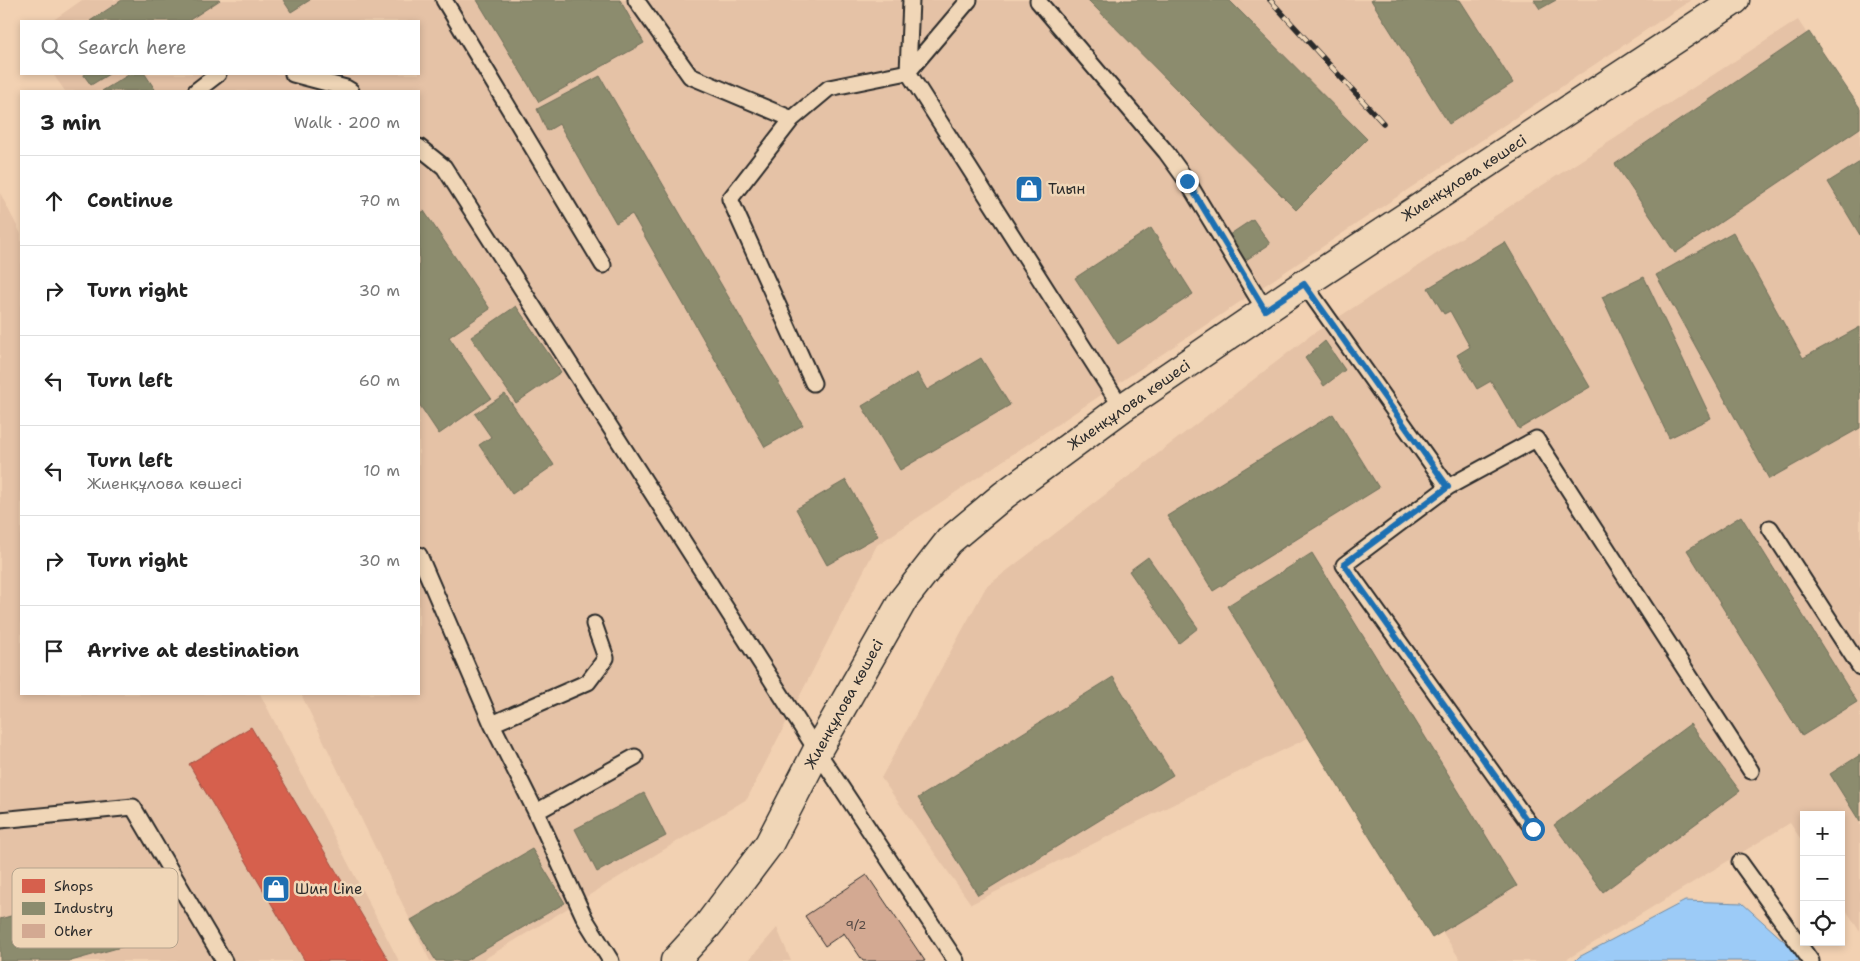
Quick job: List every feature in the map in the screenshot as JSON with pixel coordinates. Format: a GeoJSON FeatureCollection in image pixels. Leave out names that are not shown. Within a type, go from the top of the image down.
{"type":"FeatureCollection","features":[{"type":"Feature","properties":{"kind":"street","name":"Жиенқұлова көшесі"},"geometry":{"type":"LineString","coordinates":[[675,961],[708,925],[769,844],[817,751],[903,600],[949,541],[1004,495],[1122,408],[1265,310],[1730,2]]}},
{"type":"Feature","properties":{"kind":"lane"},"geometry":{"type":"LineString","coordinates":[[444,0],[603,265]]}},
{"type":"Feature","properties":{"kind":"lane"},"geometry":{"type":"LineString","coordinates":[[636,0],[690,76],[792,119]]}},
{"type":"Feature","properties":{"kind":"lane"},"geometry":{"type":"LineString","coordinates":[[911,0],[908,72],[1122,408]]}},
{"type":"Feature","properties":{"kind":"lane"},"geometry":{"type":"LineString","coordinates":[[813,383],[730,199],[792,119],[829,88],[908,72],[969,0]]}},
{"type":"Feature","properties":{"kind":"lane"},"geometry":{"type":"LineString","coordinates":[[1038,1],[1166,152],[1182,174],[1265,310]]}},
{"type":"Feature","properties":{"kind":"lane"},"geometry":{"type":"LineString","coordinates":[[197,90],[217,75]]}},
{"type":"Feature","properties":{"kind":"lane"},"geometry":{"type":"LineString","coordinates":[[296,75],[349,90]]}},
{"type":"Feature","properties":{"kind":"lane"},"geometry":{"type":"LineString","coordinates":[[420,148],[444,167],[817,751],[956,961]]}},
{"type":"Feature","properties":{"kind":"lane"},"geometry":{"type":"LineString","coordinates":[[1304,284],[1448,487]]}},
{"type":"Feature","properties":{"kind":"lane"},"geometry":{"type":"LineString","coordinates":[[1533,829],[1344,564],[1448,487],[1536,438],[1751,771]]}},
{"type":"Feature","properties":{"kind":"lane"},"geometry":{"type":"LineString","coordinates":[[1770,528],[1860,667]]}},
{"type":"Feature","properties":{"kind":"lane"},"geometry":{"type":"LineString","coordinates":[[420,557],[492,724],[586,919],[611,961]]}},
{"type":"Feature","properties":{"kind":"lane"},"geometry":{"type":"LineString","coordinates":[[492,724],[588,682],[606,658],[594,624]]}},
{"type":"Feature","properties":{"kind":"lane"},"geometry":{"type":"LineString","coordinates":[[536,812],[634,757]]}},
{"type":"Feature","properties":{"kind":"lane"},"geometry":{"type":"LineString","coordinates":[[0,820],[133,807],[169,868]]}},
{"type":"Feature","properties":{"kind":"lane"},"geometry":{"type":"LineString","coordinates":[[1740,862],[1811,961]]}},
{"type":"Feature","properties":{"kind":"lane"},"geometry":{"type":"LineString","coordinates":[[178,883],[224,961]]}},
{"type":"Feature","properties":{"kind":"shaded area"},"geometry":{"type":"Polygon","coordinates":[[[82,0],[1691,0],[877,545],[747,799],[481,961],[430,961],[301,695],[420,695],[420,90],[64,90],[54,75],[420,75],[420,20],[53,20],[82,0]]]}},
{"type":"Feature","properties":{"kind":"shaded area"},"geometry":{"type":"Polygon","coordinates":[[[1798,20],[1860,117],[1860,932],[1845,908],[1845,811],[1800,811],[1800,838],[1790,823],[1564,961],[1461,961],[1316,734],[971,904],[881,778],[986,587],[1311,335],[1798,20]]]}},
{"type":"Feature","properties":{"kind":"shaded area"},"geometry":{"type":"Polygon","coordinates":[[[0,193],[20,232],[20,695],[261,695],[399,961],[0,961],[0,193]]]}},
{"type":"Feature","properties":{"kind":"shaded area"},"geometry":{"type":"Polygon","coordinates":[[[777,928],[791,961],[748,961],[777,928]]]}},
{"type":"Feature","properties":{"kind":"water"},"geometry":{"type":"Polygon","coordinates":[[[1685,901],[1742,903],[1806,961],[1575,961],[1579,957],[1685,901]]]}},
{"type":"Feature","properties":{"kind":"building: Shops"},"geometry":{"type":"Polygon","coordinates":[[[251,727],[389,961],[305,961],[189,764],[251,727]]]}},
{"type":"Feature","properties":{"kind":"building: Industry"},"geometry":{"type":"Polygon","coordinates":[[[122,0],[220,0],[190,20],[92,20],[122,0]]]}},
{"type":"Feature","properties":{"kind":"building: Industry"},"geometry":{"type":"Polygon","coordinates":[[[283,0],[310,0],[291,12],[283,0]]]}},
{"type":"Feature","properties":{"kind":"building: Industry"},"geometry":{"type":"Polygon","coordinates":[[[477,0],[620,0],[644,43],[539,102],[477,0]]]}},
{"type":"Feature","properties":{"kind":"building: Industry"},"geometry":{"type":"Polygon","coordinates":[[[1088,0],[1229,0],[1367,139],[1296,210],[1088,0]]]}},
{"type":"Feature","properties":{"kind":"building: Industry"},"geometry":{"type":"Polygon","coordinates":[[[1371,0],[1460,0],[1513,83],[1449,124],[1371,0]]]}},
{"type":"Feature","properties":{"kind":"building: Industry"},"geometry":{"type":"Polygon","coordinates":[[[1534,0],[1556,0],[1540,9],[1534,0]]]}},
{"type":"Feature","properties":{"kind":"building: Industry"},"geometry":{"type":"Polygon","coordinates":[[[1809,32],[1860,108],[1860,128],[1675,253],[1615,164],[1809,32]]]}},
{"type":"Feature","properties":{"kind":"building: Industry"},"geometry":{"type":"Polygon","coordinates":[[[84,75],[107,75],[91,85],[84,75]]]}},
{"type":"Feature","properties":{"kind":"building: Industry"},"geometry":{"type":"Polygon","coordinates":[[[128,75],[146,75],[155,90],[104,90],[128,75]]]}},
{"type":"Feature","properties":{"kind":"building: Industry"},"geometry":{"type":"Polygon","coordinates":[[[600,76],[803,425],[765,447],[632,214],[616,223],[559,124],[547,131],[537,109],[600,76]]]}},
{"type":"Feature","properties":{"kind":"building: Industry"},"geometry":{"type":"Polygon","coordinates":[[[1860,162],[1860,235],[1828,182],[1860,162]]]}},
{"type":"Feature","properties":{"kind":"building: Industry"},"geometry":{"type":"Polygon","coordinates":[[[424,211],[490,309],[449,337],[491,398],[439,434],[420,406],[420,213],[424,211]]]}},
{"type":"Feature","properties":{"kind":"building: Industry"},"geometry":{"type":"Polygon","coordinates":[[[1253,219],[1270,244],[1243,262],[1226,237],[1253,219]]]}},
{"type":"Feature","properties":{"kind":"building: Industry"},"geometry":{"type":"Polygon","coordinates":[[[1151,228],[1193,294],[1118,344],[1075,278],[1151,228]]]}},
{"type":"Feature","properties":{"kind":"building: Industry"},"geometry":{"type":"Polygon","coordinates":[[[1733,232],[1803,358],[1860,327],[1860,428],[1769,479],[1656,275],[1733,232]]]}},
{"type":"Feature","properties":{"kind":"building: Industry"},"geometry":{"type":"Polygon","coordinates":[[[1505,242],[1590,387],[1519,429],[1491,381],[1477,389],[1457,355],[1470,347],[1450,311],[1444,314],[1428,288],[1505,242]]]}},
{"type":"Feature","properties":{"kind":"building: Industry"},"geometry":{"type":"Polygon","coordinates":[[[1644,277],[1711,418],[1669,438],[1602,297],[1644,277]]]}},
{"type":"Feature","properties":{"kind":"building: Industry"},"geometry":{"type":"Polygon","coordinates":[[[516,306],[561,372],[516,403],[471,337],[516,306]]]}},
{"type":"Feature","properties":{"kind":"building: Industry"},"geometry":{"type":"Polygon","coordinates":[[[1325,341],[1345,370],[1324,386],[1305,358],[1325,341]]]}},
{"type":"Feature","properties":{"kind":"building: Industry"},"geometry":{"type":"Polygon","coordinates":[[[981,358],[1010,405],[900,470],[862,406],[917,373],[927,390],[981,358]]]}},
{"type":"Feature","properties":{"kind":"building: Industry"},"geometry":{"type":"Polygon","coordinates":[[[505,394],[554,465],[512,494],[479,445],[491,437],[475,414],[505,394]]]}},
{"type":"Feature","properties":{"kind":"building: Industry"},"geometry":{"type":"Polygon","coordinates":[[[1333,414],[1379,488],[1213,591],[1167,516],[1333,414]]]}},
{"type":"Feature","properties":{"kind":"building: Industry"},"geometry":{"type":"Polygon","coordinates":[[[846,480],[878,536],[827,565],[796,509],[846,480]]]}},
{"type":"Feature","properties":{"kind":"building: Industry"},"geometry":{"type":"Polygon","coordinates":[[[1741,516],[1857,702],[1802,736],[1687,550],[1741,516]]]}},
{"type":"Feature","properties":{"kind":"building: Industry"},"geometry":{"type":"Polygon","coordinates":[[[1312,553],[1517,886],[1432,938],[1227,606],[1312,553]]]}},
{"type":"Feature","properties":{"kind":"building: Industry"},"geometry":{"type":"Polygon","coordinates":[[[1148,557],[1198,628],[1179,643],[1129,571],[1148,557]]]}},
{"type":"Feature","properties":{"kind":"building: Industry"},"geometry":{"type":"Polygon","coordinates":[[[1113,677],[1173,775],[978,895],[918,798],[1113,677]]]}},
{"type":"Feature","properties":{"kind":"building: Industry"},"geometry":{"type":"Polygon","coordinates":[[[1690,724],[1740,791],[1603,892],[1554,825],[1690,724]]]}},
{"type":"Feature","properties":{"kind":"building: Industry"},"geometry":{"type":"Polygon","coordinates":[[[1860,755],[1860,822],[1830,774],[1860,755]]]}},
{"type":"Feature","properties":{"kind":"building: Industry"},"geometry":{"type":"Polygon","coordinates":[[[644,793],[666,836],[597,872],[575,829],[644,793]]]}},
{"type":"Feature","properties":{"kind":"building: Industry"},"geometry":{"type":"Polygon","coordinates":[[[532,849],[565,903],[465,961],[436,961],[411,920],[532,849]]]}},
{"type":"Feature","properties":{"kind":"building: Industry"},"geometry":{"type":"Polygon","coordinates":[[[12,916],[12,948],[118,948],[71,961],[0,961],[0,919],[12,916]]]}},
{"type":"Feature","properties":{"kind":"building: Other"},"geometry":{"type":"Polygon","coordinates":[[[867,875],[925,961],[863,961],[844,933],[825,946],[805,916],[867,875]]]}},
{"type":"Feature","properties":{"kind":"railway"},"geometry":{"type":"LineString","coordinates":[[1270,0],[1383,123]]}},
{"type":"Feature","properties":{"kind":"place","name":"Тиын"},"geometry":{"type":"Point","coordinates":[1029,189]}},
{"type":"Feature","properties":{"kind":"place","name":"Шин Line"},"geometry":{"type":"Point","coordinates":[276,889]}},
{"type":"Feature","properties":{"kind":"route"},"geometry":{"type":"LineString","coordinates":[[1187,181],[1265,310],[1304,284],[1448,487],[1344,564],[1533,829]]}}]}
